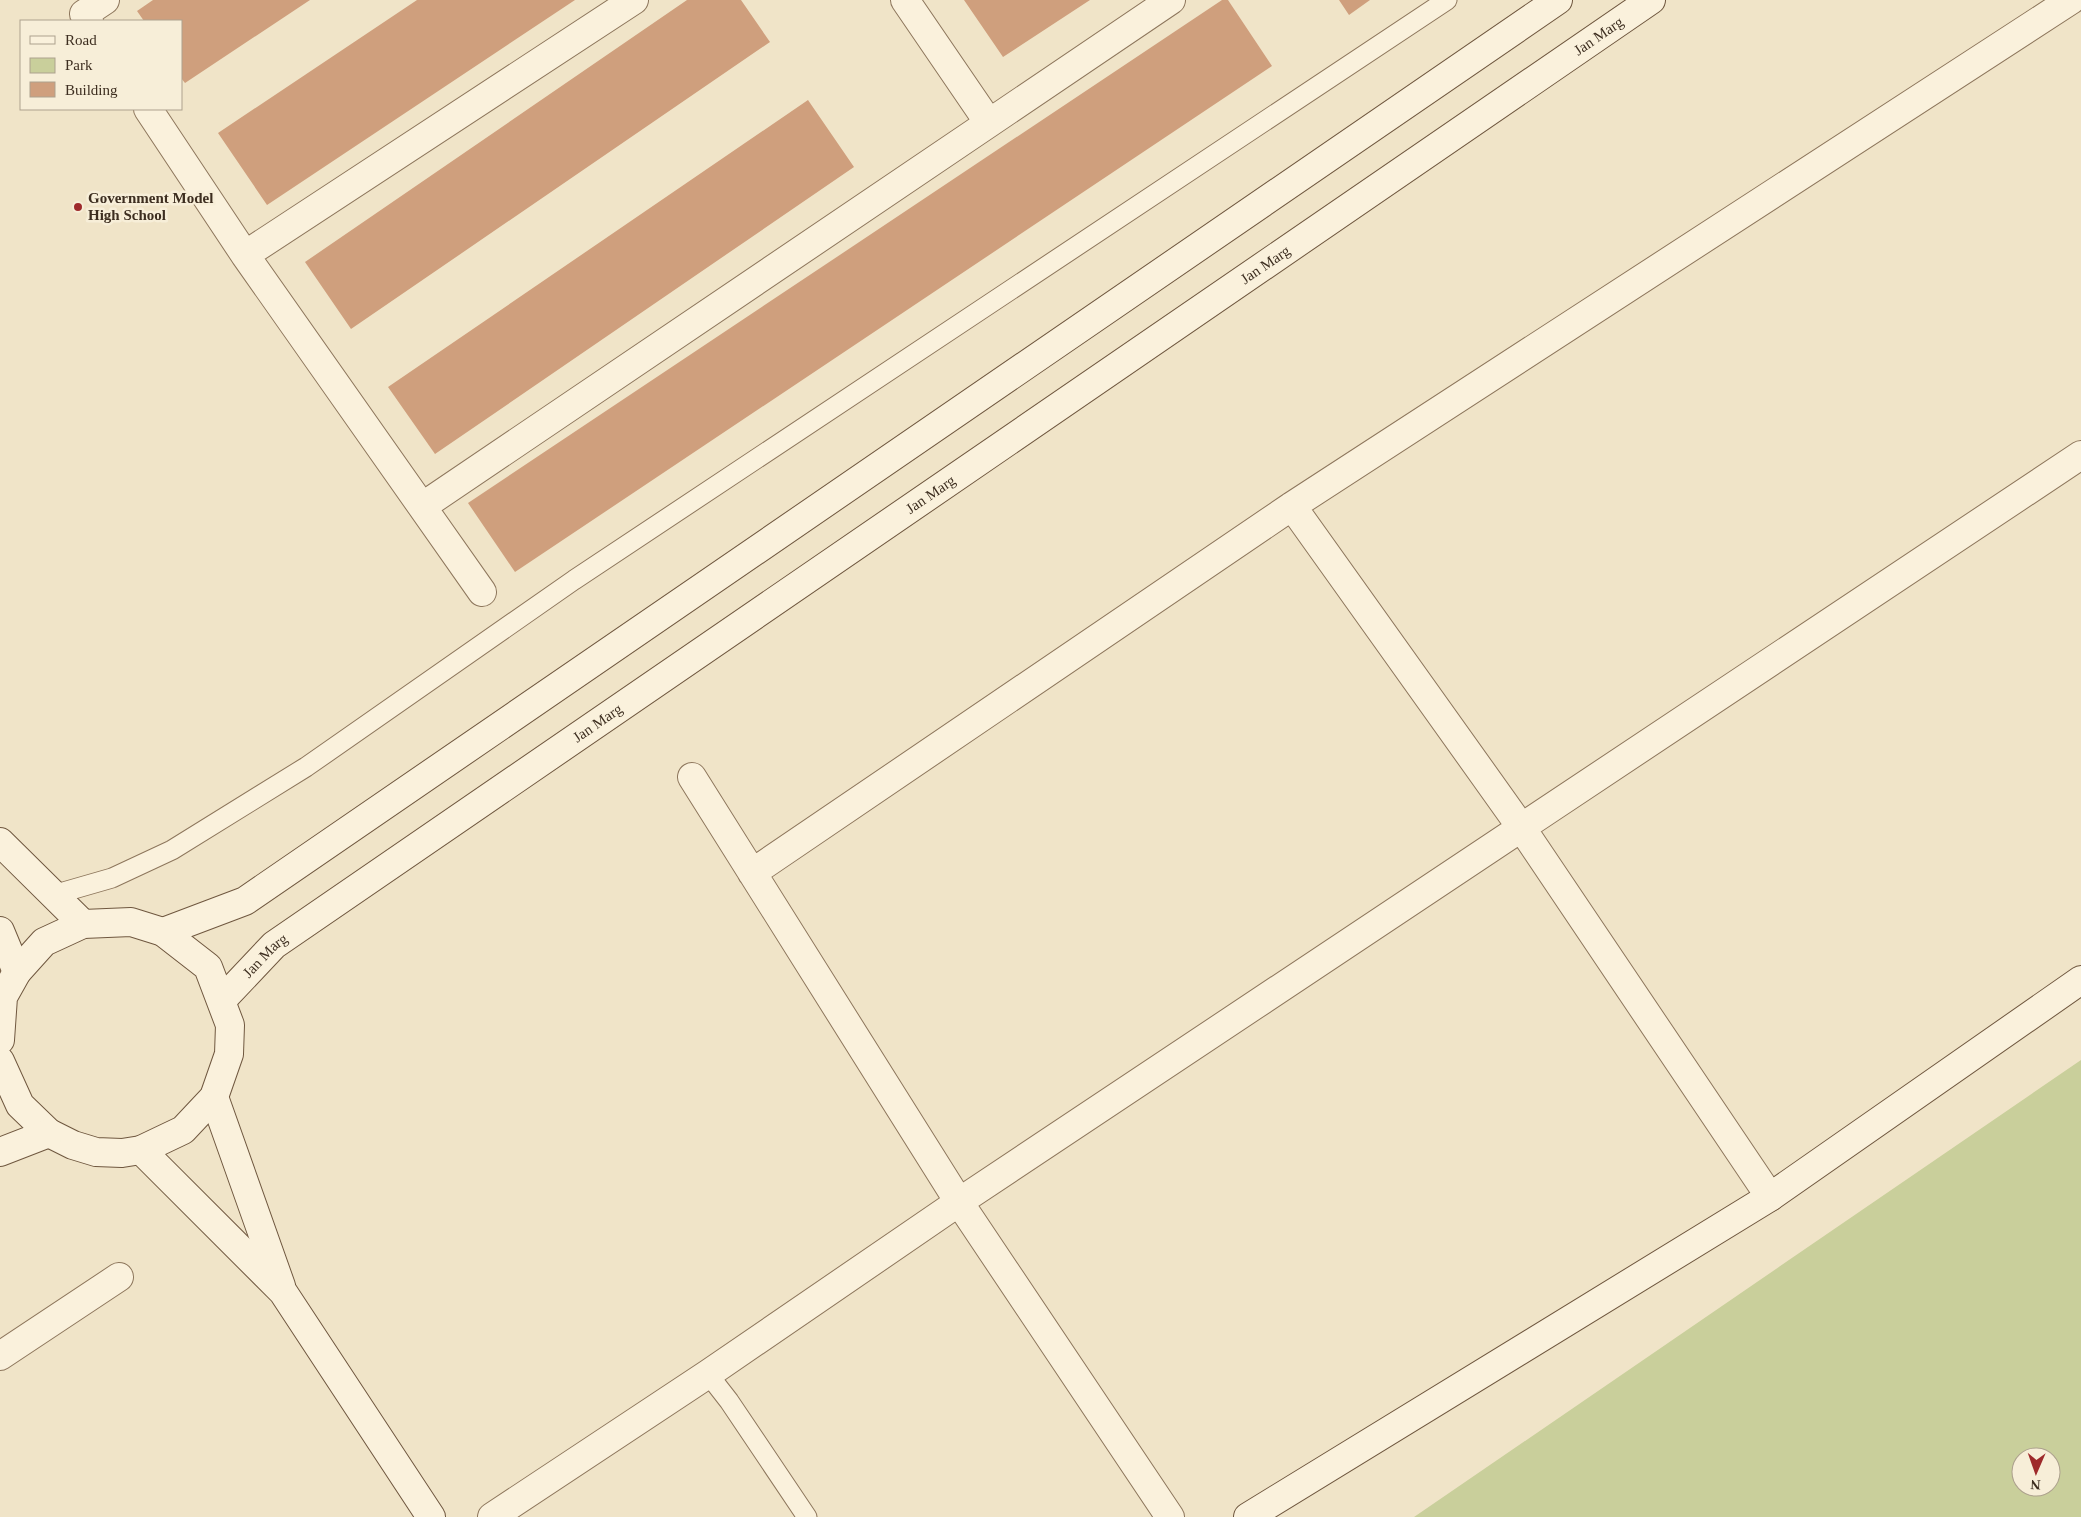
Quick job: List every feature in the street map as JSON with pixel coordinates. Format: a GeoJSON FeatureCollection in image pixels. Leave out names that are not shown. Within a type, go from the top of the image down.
{"type":"FeatureCollection","features":[{"type":"Feature","properties":{"kind":"street"},"geometry":{"type":"LineString","coordinates":[[88,20],[84,14],[105,0]]}},
{"type":"Feature","properties":{"kind":"street"},"geometry":{"type":"LineString","coordinates":[[245,255],[634,0]]}},
{"type":"Feature","properties":{"kind":"street"},"geometry":{"type":"LineString","coordinates":[[905,0],[989,123]]}},
{"type":"Feature","properties":{"kind":"street"},"geometry":{"type":"LineString","coordinates":[[423,506],[1171,0]]}},
{"type":"Feature","properties":{"kind":"street"},"geometry":{"type":"LineString","coordinates":[[164,932],[245,901],[1558,0]]}},
{"type":"Feature","properties":{"kind":"street","name":"Jan Marg"},"geometry":{"type":"LineString","coordinates":[[222,1000],[274,945],[1651,0]]}},
{"type":"Feature","properties":{"kind":"street"},"geometry":{"type":"LineString","coordinates":[[752,873],[1292,506],[2071,0]]}},
{"type":"Feature","properties":{"kind":"street"},"geometry":{"type":"LineString","coordinates":[[149,110],[245,255],[482,592]]}},
{"type":"Feature","properties":{"kind":"street"},"geometry":{"type":"LineString","coordinates":[[492,1517],[708,1374],[959,1202],[2081,455]]}},
{"type":"Feature","properties":{"kind":"street"},"geometry":{"type":"LineString","coordinates":[[1292,506],[1521,827],[1770,1197]]}},
{"type":"Feature","properties":{"kind":"street"},"geometry":{"type":"LineString","coordinates":[[692,777],[959,1202],[1170,1517]]}},
{"type":"Feature","properties":{"kind":"street"},"geometry":{"type":"LineString","coordinates":[[0,842],[83,924]]}},
{"type":"Feature","properties":{"kind":"street"},"geometry":{"type":"LineString","coordinates":[[0,1040],[3,996],[17,972],[44,942],[83,924],[132,922],[164,932],[208,968],[222,1000],[230,1025],[229,1054],[214,1097],[183,1130],[141,1150],[122,1153],[96,1152],[73,1145],[49,1133],[20,1105],[0,1061]]}},
{"type":"Feature","properties":{"kind":"street"},"geometry":{"type":"LineString","coordinates":[[0,931],[17,972]]}},
{"type":"Feature","properties":{"kind":"street"},"geometry":{"type":"LineString","coordinates":[[1248,1517],[1770,1197],[2081,980]]}},
{"type":"Feature","properties":{"kind":"street"},"geometry":{"type":"LineString","coordinates":[[214,1097],[283,1292]]}},
{"type":"Feature","properties":{"kind":"street"},"geometry":{"type":"LineString","coordinates":[[0,1152],[49,1133]]}},
{"type":"Feature","properties":{"kind":"street"},"geometry":{"type":"LineString","coordinates":[[141,1150],[283,1292],[431,1517]]}},
{"type":"Feature","properties":{"kind":"street"},"geometry":{"type":"LineString","coordinates":[[0,1356],[119,1277]]}},
{"type":"Feature","properties":{"kind":"lane"},"geometry":{"type":"LineString","coordinates":[[53,895],[112,878],[172,850],[306,767],[574,580],[1447,0]]}},
{"type":"Feature","properties":{"kind":"lane"},"geometry":{"type":"LineString","coordinates":[[708,1374],[735,1408],[807,1517]]}},
{"type":"Feature","properties":{"kind":"green space"},"geometry":{"type":"Polygon","coordinates":[[[2081,1060],[2081,1517],[1414,1517],[2081,1060]]]}},
{"type":"Feature","properties":{"kind":"building"},"geometry":{"type":"Polygon","coordinates":[[[153,0],[310,0],[185,83],[182,79],[182,20],[143,20],[137,11],[153,0]]]}},
{"type":"Feature","properties":{"kind":"building"},"geometry":{"type":"Polygon","coordinates":[[[417,0],[575,0],[267,205],[218,133],[417,0]]]}},
{"type":"Feature","properties":{"kind":"building"},"geometry":{"type":"Polygon","coordinates":[[[687,0],[741,0],[770,42],[351,329],[305,262],[687,0]]]}},
{"type":"Feature","properties":{"kind":"building"},"geometry":{"type":"Polygon","coordinates":[[[964,0],[1090,0],[1003,57],[964,0]]]}},
{"type":"Feature","properties":{"kind":"building"},"geometry":{"type":"Polygon","coordinates":[[[1222,0],[1228,0],[1272,66],[515,572],[468,503],[1222,0]]]}},
{"type":"Feature","properties":{"kind":"building"},"geometry":{"type":"Polygon","coordinates":[[[1339,0],[1370,0],[1349,15],[1339,0]]]}},
{"type":"Feature","properties":{"kind":"building"},"geometry":{"type":"Polygon","coordinates":[[[808,100],[854,167],[435,454],[388,387],[808,100]]]}},
{"type":"Feature","properties":{"kind":"place","name":"Government Model High School"},"geometry":{"type":"Point","coordinates":[78,207]}}]}
